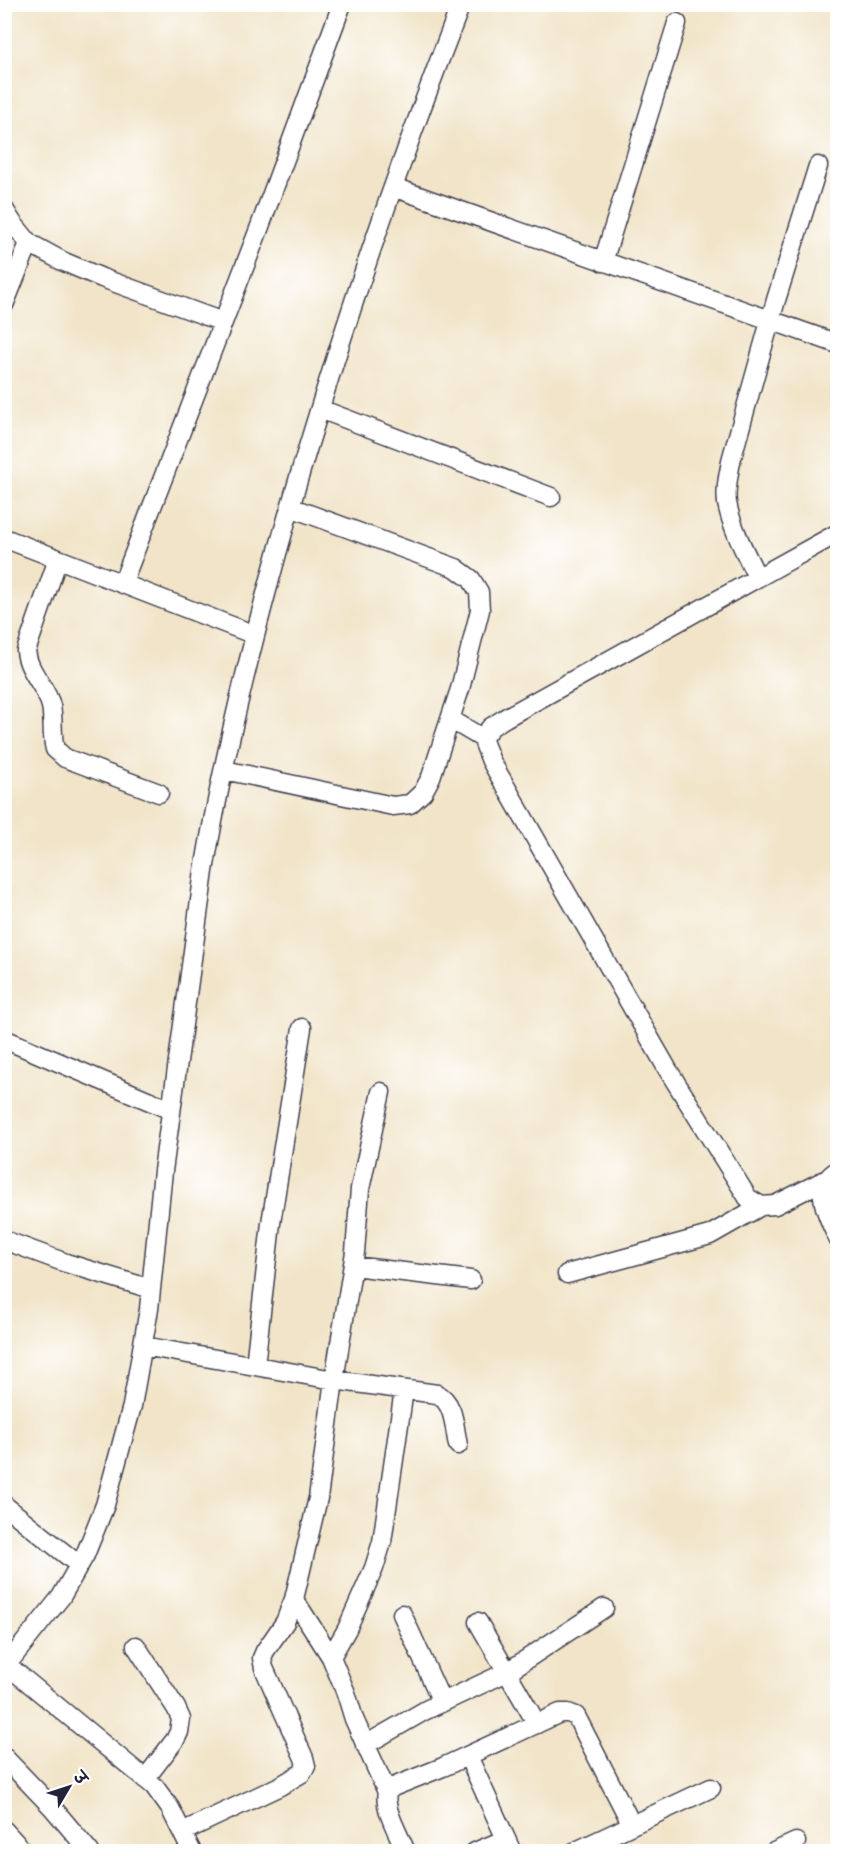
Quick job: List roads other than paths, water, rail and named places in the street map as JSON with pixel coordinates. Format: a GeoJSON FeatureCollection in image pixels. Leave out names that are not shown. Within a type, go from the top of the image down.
{"type":"FeatureCollection","features":[{"type":"Feature","properties":{"kind":"street"},"geometry":{"type":"LineString","coordinates":[[123,582],[342,4]]}},
{"type":"Feature","properties":{"kind":"street"},"geometry":{"type":"LineString","coordinates":[[192,1851],[161,1794],[9,1658],[61,1597],[85,1555],[105,1505],[132,1406],[151,1289],[162,1171],[204,871],[212,825],[255,635],[290,507],[337,351],[414,126],[461,4]]}},
{"type":"Feature","properties":{"kind":"street"},"geometry":{"type":"LineString","coordinates":[[603,262],[677,23]]}},
{"type":"Feature","properties":{"kind":"street"},"geometry":{"type":"LineString","coordinates":[[757,577],[730,515],[727,502],[728,480],[732,457],[769,321],[818,166]]}},
{"type":"Feature","properties":{"kind":"street"},"geometry":{"type":"LineString","coordinates":[[393,187],[837,344]]}},
{"type":"Feature","properties":{"kind":"street"},"geometry":{"type":"LineString","coordinates":[[4,209],[29,243],[62,261],[223,322]]}},
{"type":"Feature","properties":{"kind":"street"},"geometry":{"type":"LineString","coordinates":[[4,305],[29,243]]}},
{"type":"Feature","properties":{"kind":"street"},"geometry":{"type":"LineString","coordinates":[[320,409],[551,497]]}},
{"type":"Feature","properties":{"kind":"street"},"geometry":{"type":"LineString","coordinates":[[224,770],[393,806],[410,804],[423,792],[431,777],[460,689],[480,610],[479,592],[471,579],[456,568],[290,507]]}},
{"type":"Feature","properties":{"kind":"street"},"geometry":{"type":"LineString","coordinates":[[482,738],[491,727],[505,718],[837,533]]}},
{"type":"Feature","properties":{"kind":"street"},"geometry":{"type":"LineString","coordinates":[[4,538],[123,582],[182,608],[255,635]]}},
{"type":"Feature","properties":{"kind":"street"},"geometry":{"type":"LineString","coordinates":[[58,559],[26,651],[29,666],[42,686],[51,708],[55,748],[58,754],[65,758],[159,793]]}},
{"type":"Feature","properties":{"kind":"street"},"geometry":{"type":"LineString","coordinates":[[450,719],[482,738],[491,761],[668,1070],[748,1198],[761,1206]]}},
{"type":"Feature","properties":{"kind":"street"},"geometry":{"type":"LineString","coordinates":[[255,1366],[271,1223],[302,1028]]}},
{"type":"Feature","properties":{"kind":"street"},"geometry":{"type":"LineString","coordinates":[[4,1038],[171,1110]]}},
{"type":"Feature","properties":{"kind":"street"},"geometry":{"type":"LineString","coordinates":[[182,1832],[280,1786],[302,1773],[306,1766],[264,1668],[262,1658],[285,1622],[294,1599],[318,1498],[352,1266],[360,1189],[381,1092]]}},
{"type":"Feature","properties":{"kind":"street"},"geometry":{"type":"LineString","coordinates":[[567,1274],[710,1235],[761,1206],[775,1205],[831,1175]]}},
{"type":"Feature","properties":{"kind":"street"},"geometry":{"type":"LineString","coordinates":[[831,1175],[822,1194],[837,1239]]}},
{"type":"Feature","properties":{"kind":"street"},"geometry":{"type":"LineString","coordinates":[[4,1240],[66,1263],[151,1289]]}},
{"type":"Feature","properties":{"kind":"street"},"geometry":{"type":"LineString","coordinates":[[352,1266],[471,1280]]}},
{"type":"Feature","properties":{"kind":"street"},"geometry":{"type":"LineString","coordinates":[[142,1346],[334,1380],[437,1394],[447,1401],[458,1445]]}},
{"type":"Feature","properties":{"kind":"street"},"geometry":{"type":"LineString","coordinates":[[331,1657],[348,1629],[374,1568],[382,1542],[404,1390]]}},
{"type":"Feature","properties":{"kind":"street"},"geometry":{"type":"LineString","coordinates":[[4,1505],[80,1565]]}},
{"type":"Feature","properties":{"kind":"street"},"geometry":{"type":"LineString","coordinates":[[294,1599],[331,1657],[365,1745],[387,1792],[389,1811],[406,1851]]}},
{"type":"Feature","properties":{"kind":"street"},"geometry":{"type":"LineString","coordinates":[[365,1745],[426,1710],[507,1672],[604,1608]]}},
{"type":"Feature","properties":{"kind":"street"},"geometry":{"type":"LineString","coordinates":[[402,1614],[442,1702]]}},
{"type":"Feature","properties":{"kind":"street"},"geometry":{"type":"LineString","coordinates":[[478,1622],[537,1724]]}},
{"type":"Feature","properties":{"kind":"street"},"geometry":{"type":"LineString","coordinates":[[136,1646],[181,1719],[175,1740],[145,1779]]}},
{"type":"Feature","properties":{"kind":"street"},"geometry":{"type":"LineString","coordinates":[[387,1792],[393,1787],[468,1756],[560,1713],[568,1713],[576,1716],[632,1825]]}},
{"type":"Feature","properties":{"kind":"street"},"geometry":{"type":"LineString","coordinates":[[468,1756],[509,1845],[476,1851]]}},
{"type":"Feature","properties":{"kind":"street"},"geometry":{"type":"LineString","coordinates":[[4,1757],[90,1851]]}},
{"type":"Feature","properties":{"kind":"street"},"geometry":{"type":"LineString","coordinates":[[574,1851],[711,1788]]}},
{"type":"Feature","properties":{"kind":"street"},"geometry":{"type":"LineString","coordinates":[[774,1851],[796,1842]]}}]}
